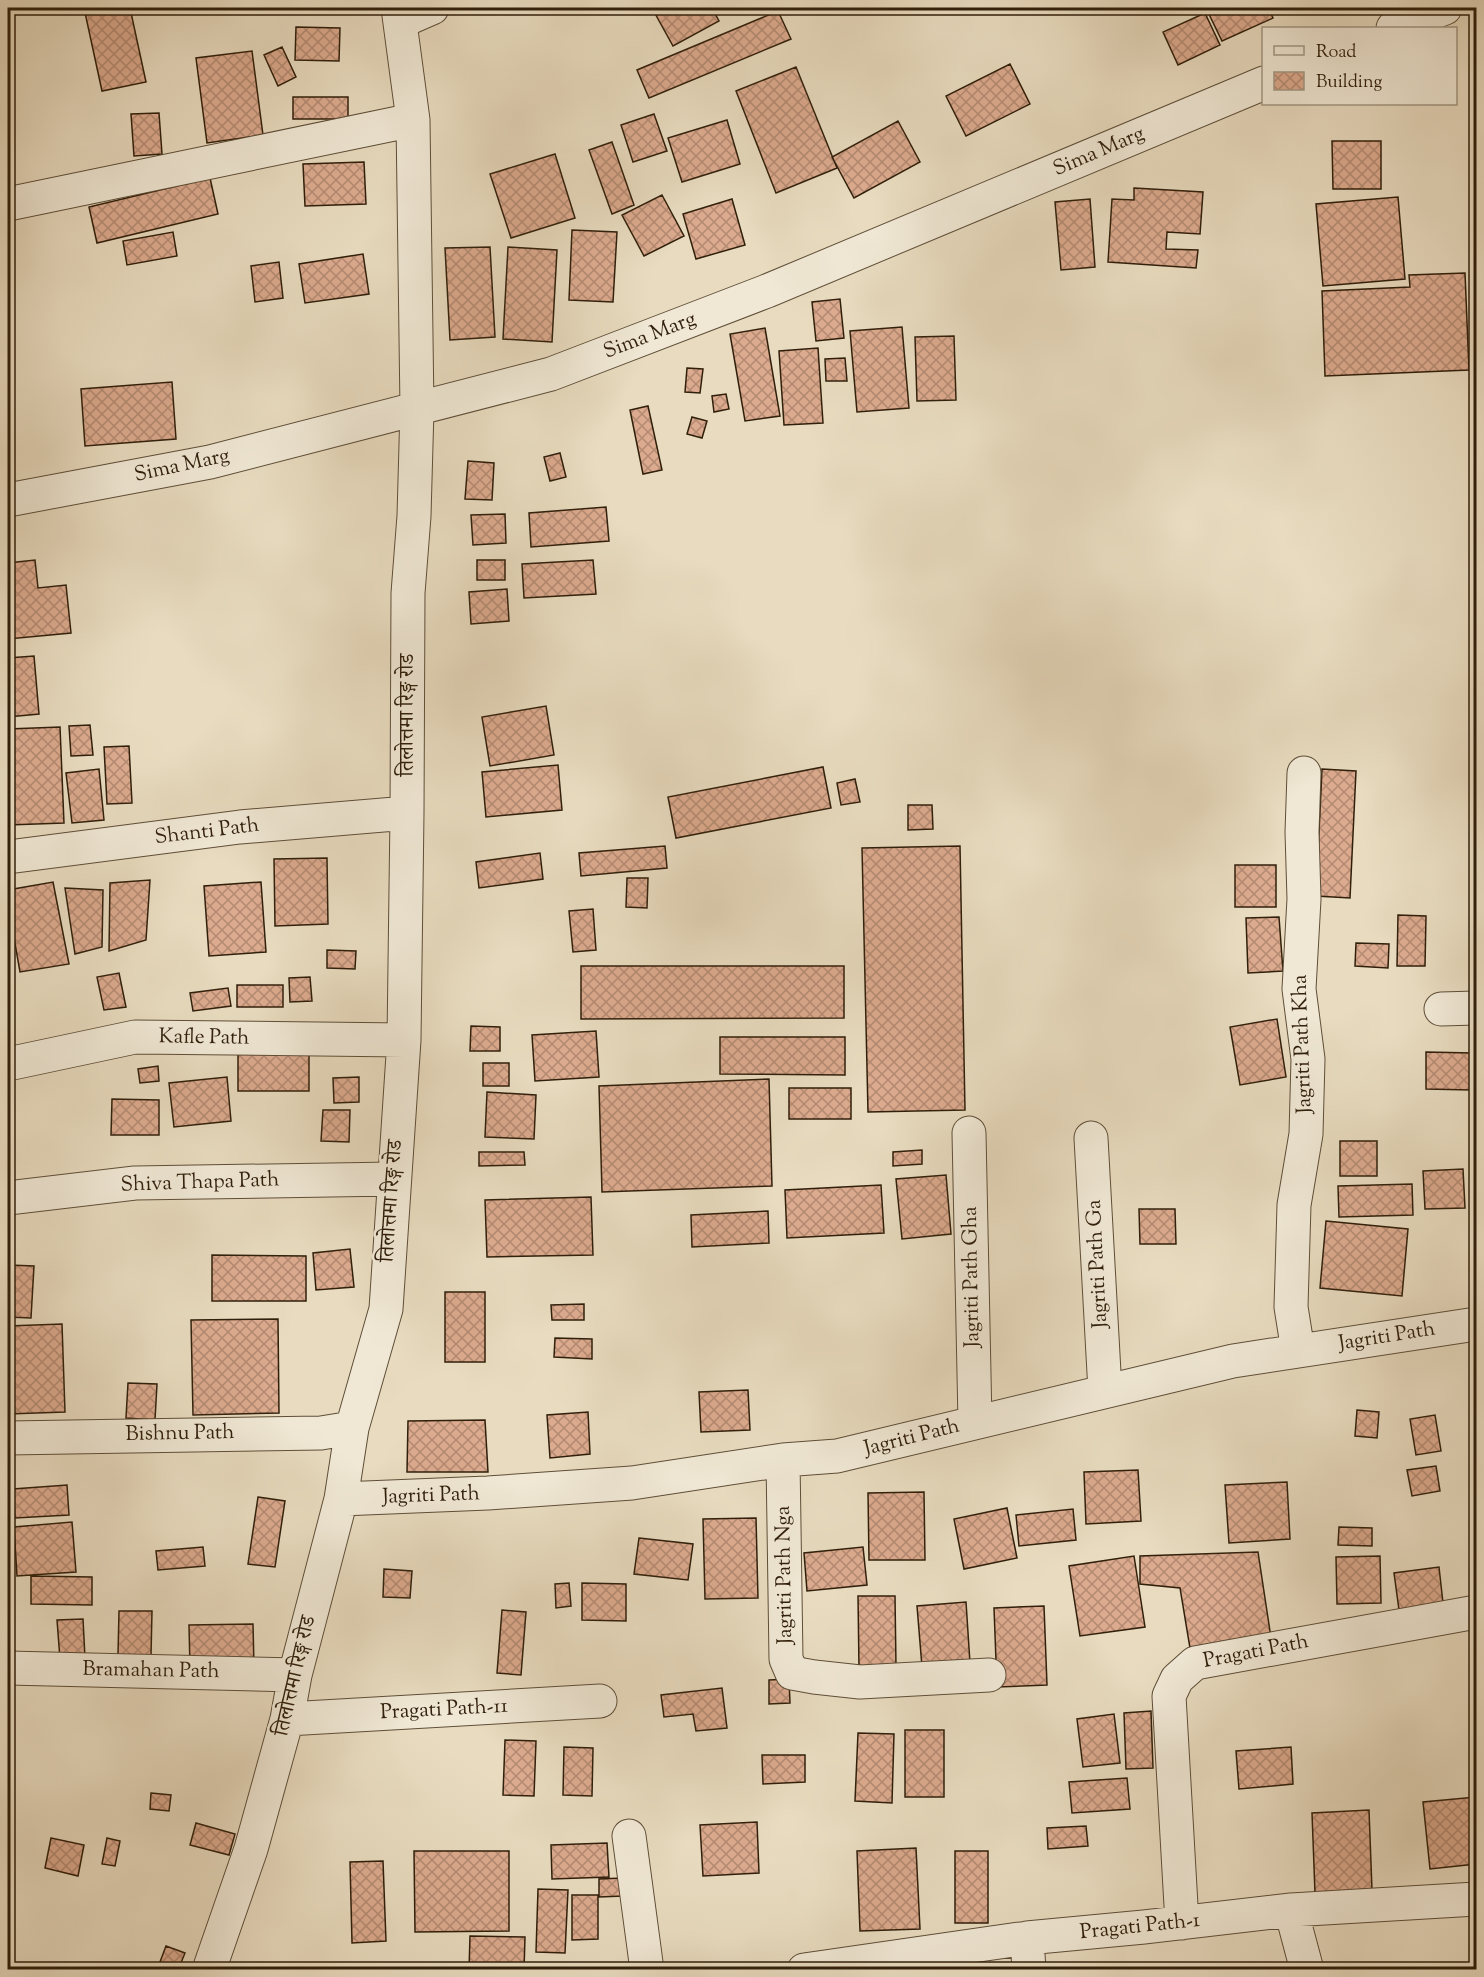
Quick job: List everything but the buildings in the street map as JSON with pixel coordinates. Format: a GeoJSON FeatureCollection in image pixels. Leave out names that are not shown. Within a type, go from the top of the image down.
{"type":"FeatureCollection","features":[{"type":"Feature","properties":{"kind":"street"},"geometry":{"type":"LineString","coordinates":[[399,15],[432,8]]}},
{"type":"Feature","properties":{"kind":"street"},"geometry":{"type":"LineString","coordinates":[[1396,27],[1445,8]]}},
{"type":"Feature","properties":{"kind":"street","name":"तिलोत्तमा रिङ्ग रोड"},"geometry":{"type":"LineString","coordinates":[[209,1970],[251,1849],[287,1719],[295,1675],[341,1499],[352,1428],[386,1309],[404,1040],[408,593],[414,516],[417,409],[413,120],[399,15]]}},
{"type":"Feature","properties":{"kind":"street","name":"Sima Marg"},"geometry":{"type":"LineString","coordinates":[[8,500],[210,462],[551,374],[723,308],[1262,83]]}},
{"type":"Feature","properties":{"kind":"street"},"geometry":{"type":"LineString","coordinates":[[8,204],[413,120]]}},
{"type":"Feature","properties":{"kind":"street","name":"Jagriti Path Kha"},"geometry":{"type":"LineString","coordinates":[[1298,1351],[1291,1307],[1294,1205],[1306,1134],[1308,1059],[1299,989],[1304,899],[1302,832],[1304,773]]}},
{"type":"Feature","properties":{"kind":"street","name":"Shanti Path"},"geometry":{"type":"LineString","coordinates":[[8,857],[240,826],[407,813]]}},
{"type":"Feature","properties":{"kind":"street"},"geometry":{"type":"LineString","coordinates":[[1442,1009],[1476,1008]]}},
{"type":"Feature","properties":{"kind":"street","name":"Kafle Path"},"geometry":{"type":"LineString","coordinates":[[8,1064],[135,1037],[404,1040]]}},
{"type":"Feature","properties":{"kind":"street","name":"Jagriti Path Gha"},"geometry":{"type":"LineString","coordinates":[[969,1133],[975,1422]]}},
{"type":"Feature","properties":{"kind":"street","name":"Jagriti Path Ga"},"geometry":{"type":"LineString","coordinates":[[1091,1138],[1105,1391]]}},
{"type":"Feature","properties":{"kind":"street","name":"Shiva Thapa Path"},"geometry":{"type":"LineString","coordinates":[[8,1198],[135,1183],[393,1179]]}},
{"type":"Feature","properties":{"kind":"street","name":"Jagriti Path"},"geometry":{"type":"LineString","coordinates":[[341,1499],[488,1493],[632,1483],[783,1460],[837,1456],[1233,1360],[1476,1324]]}},
{"type":"Feature","properties":{"kind":"street","name":"Bishnu Path"},"geometry":{"type":"LineString","coordinates":[[8,1438],[321,1433],[352,1428]]}},
{"type":"Feature","properties":{"kind":"street","name":"Jagriti Path Nga"},"geometry":{"type":"LineString","coordinates":[[783,1460],[786,1659],[792,1672],[860,1682],[989,1675]]}},
{"type":"Feature","properties":{"kind":"street","name":"Pragati Path"},"geometry":{"type":"LineString","coordinates":[[1182,1923],[1169,1696],[1177,1679],[1195,1663],[1476,1612]]}},
{"type":"Feature","properties":{"kind":"street","name":"Bramahan Path"},"geometry":{"type":"LineString","coordinates":[[8,1668],[295,1675]]}},
{"type":"Feature","properties":{"kind":"street","name":"Pragati Path-11"},"geometry":{"type":"LineString","coordinates":[[287,1719],[600,1701]]}},
{"type":"Feature","properties":{"kind":"street"},"geometry":{"type":"LineString","coordinates":[[628,1836],[647,1970]]}},
{"type":"Feature","properties":{"kind":"street","name":"Pragati Path-1"},"geometry":{"type":"LineString","coordinates":[[804,1970],[1028,1954],[1182,1923],[1291,1910],[1476,1899]]}},
{"type":"Feature","properties":{"kind":"street"},"geometry":{"type":"LineString","coordinates":[[1291,1910],[1307,1970]]}}]}
